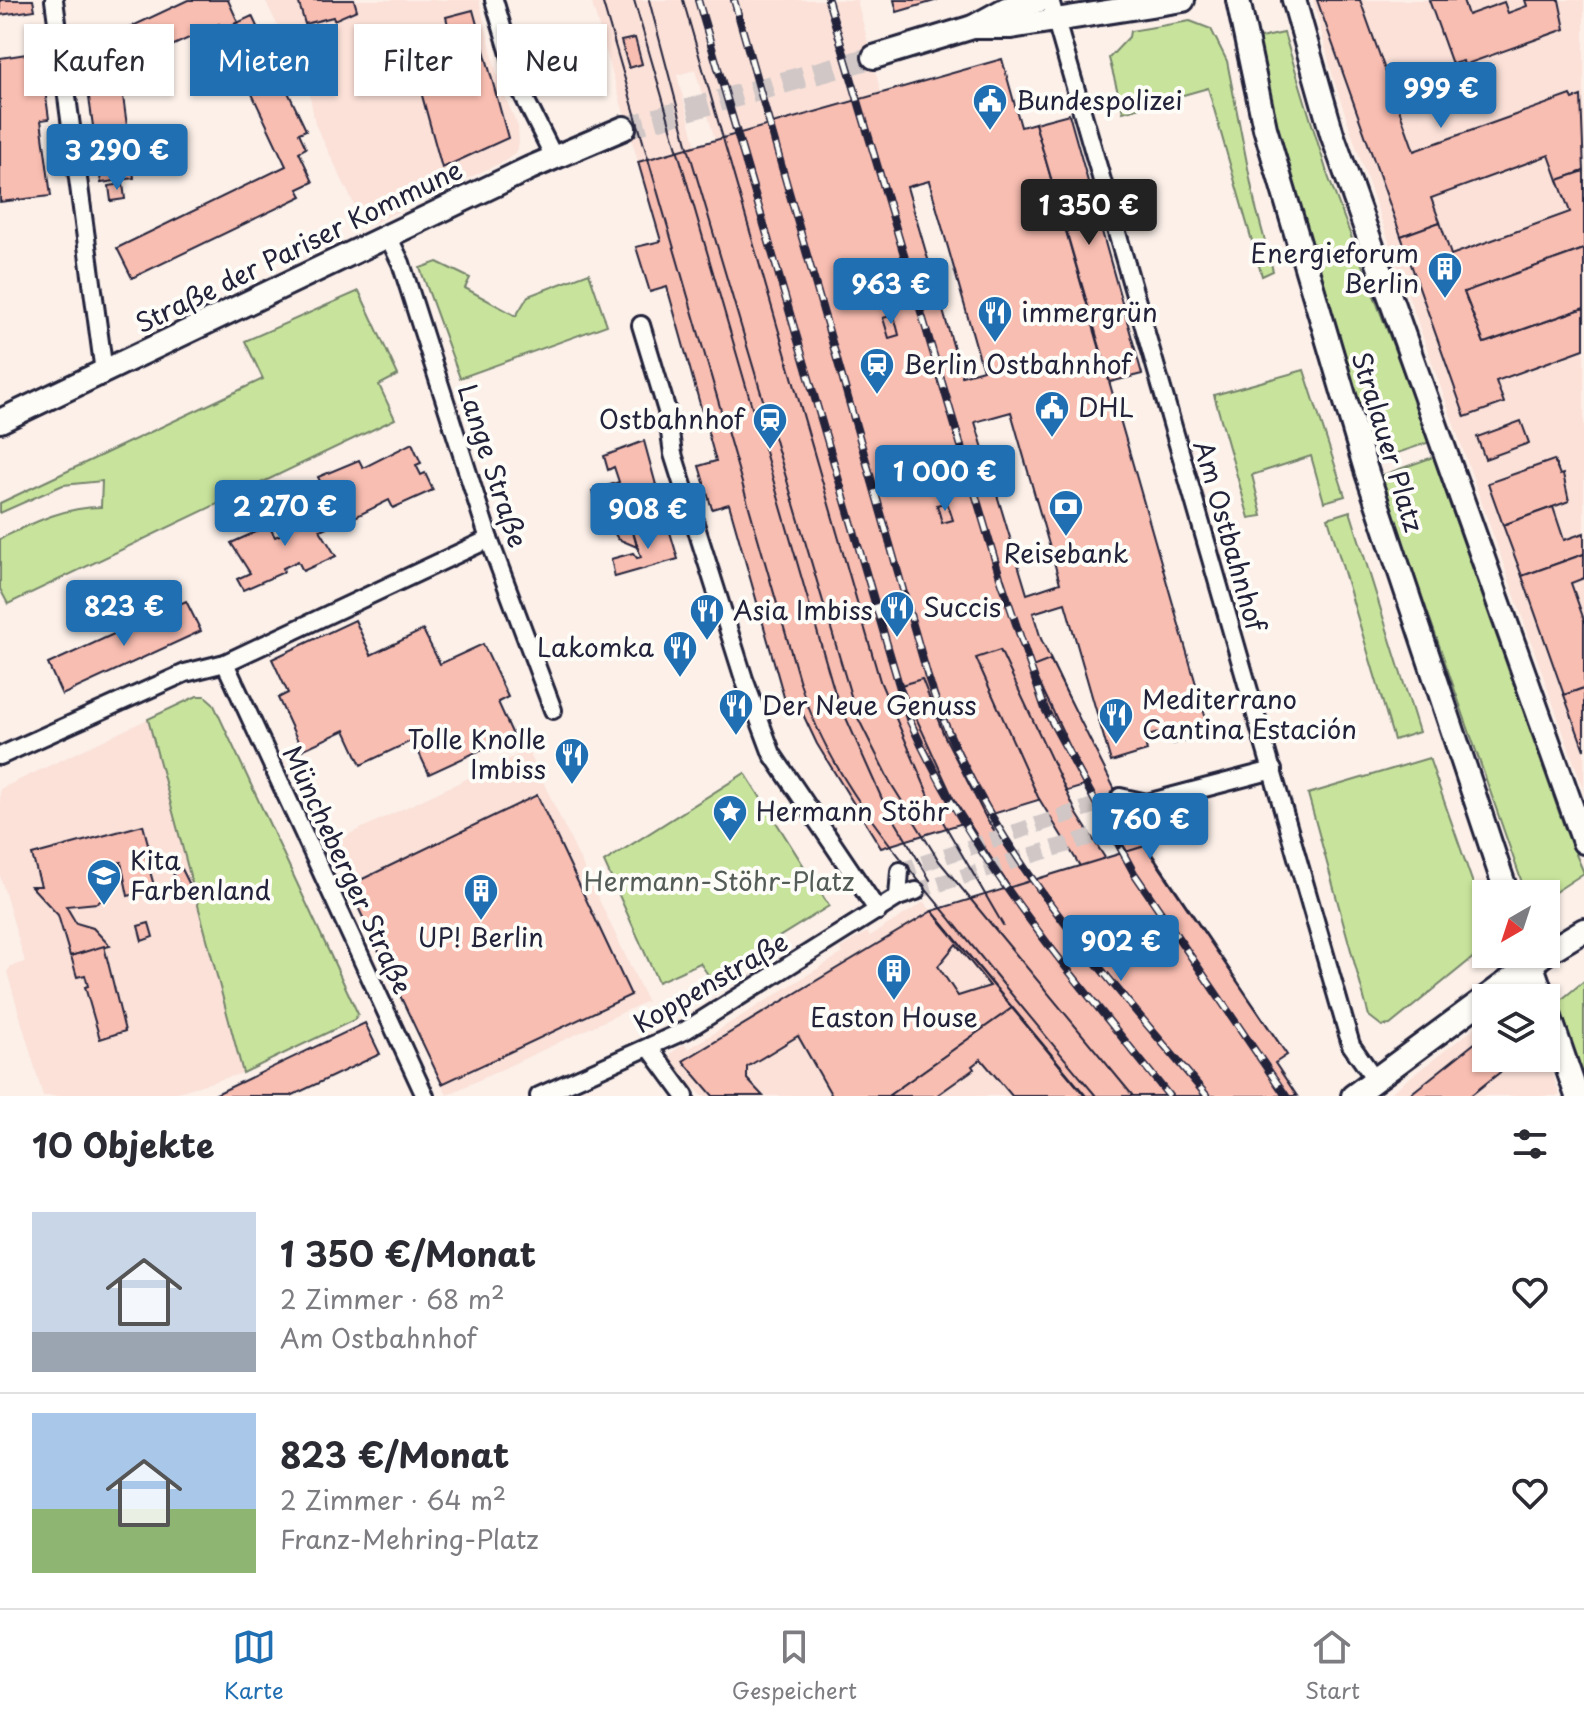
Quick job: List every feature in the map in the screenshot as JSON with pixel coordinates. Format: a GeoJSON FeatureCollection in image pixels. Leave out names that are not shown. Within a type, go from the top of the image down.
{"type":"FeatureCollection","features":[{"type":"Feature","properties":{"kind":"main road"},"geometry":{"type":"LineString","coordinates":[[874,57],[973,27],[1006,9],[1040,0]]}},
{"type":"Feature","properties":{"kind":"main road"},"geometry":{"type":"LineString","coordinates":[[973,27],[1011,27],[1052,9],[1183,0]]}},
{"type":"Feature","properties":{"kind":"main road","name":"Stralauer Platz"},"geometry":{"type":"LineString","coordinates":[[1238,0],[1265,128],[1374,497],[1502,880]]}},
{"type":"Feature","properties":{"kind":"main road","name":"Stralauer Platz"},"geometry":{"type":"LineString","coordinates":[[1294,0],[1332,134],[1584,842]]}},
{"type":"Feature","properties":{"kind":"main road","name":"Straße der Pariser Kommune"},"geometry":{"type":"LineString","coordinates":[[0,421],[554,157],[624,128]]}},
{"type":"Feature","properties":{"kind":"main road"},"geometry":{"type":"LineString","coordinates":[[1560,943],[1584,930]]}},
{"type":"Feature","properties":{"kind":"main road"},"geometry":{"type":"LineString","coordinates":[[1353,1096],[1521,968]]}},
{"type":"Feature","properties":{"kind":"main road"},"geometry":{"type":"LineString","coordinates":[[1560,1047],[1577,1096]]}},
{"type":"Feature","properties":{"kind":"street"},"geometry":{"type":"LineString","coordinates":[[54,0],[104,372]]}},
{"type":"Feature","properties":{"kind":"street"},"geometry":{"type":"LineString","coordinates":[[494,0],[521,91],[554,157]]}},
{"type":"Feature","properties":{"kind":"street","name":"Am Ostbahnhof"},"geometry":{"type":"LineString","coordinates":[[1052,9],[1351,1045],[1375,1079]]}},
{"type":"Feature","properties":{"kind":"street","name":"Lange Straße"},"geometry":{"type":"LineString","coordinates":[[388,236],[401,263],[489,539],[553,710]]}},
{"type":"Feature","properties":{"kind":"street"},"geometry":{"type":"LineString","coordinates":[[641,325],[667,411],[673,454],[744,679],[772,754],[878,911]]}},
{"type":"Feature","properties":{"kind":"street"},"geometry":{"type":"LineString","coordinates":[[0,756],[185,673],[225,663],[489,539]]}},
{"type":"Feature","properties":{"kind":"street","name":"Müncheberger Straße"},"geometry":{"type":"LineString","coordinates":[[225,663],[425,1096]]}},
{"type":"Feature","properties":{"kind":"street"},"geometry":{"type":"LineString","coordinates":[[1120,797],[1147,803],[1273,770]]}},
{"type":"Feature","properties":{"kind":"street"},"geometry":{"type":"LineString","coordinates":[[1133,824],[1147,803]]}},
{"type":"Feature","properties":{"kind":"street"},"geometry":{"type":"LineString","coordinates":[[898,897],[900,871]]}},
{"type":"Feature","properties":{"kind":"street","name":"Koppenstraße"},"geometry":{"type":"LineString","coordinates":[[539,1096],[686,1030],[898,897],[916,891]]}},
{"type":"Feature","properties":{"kind":"street"},"geometry":{"type":"LineString","coordinates":[[649,1047],[661,1068],[685,1096]]}},
{"type":"Feature","properties":{"kind":"shaded area"},"geometry":{"type":"Polygon","coordinates":[[[265,0],[479,0],[497,74],[497,96],[505,96],[518,127],[519,143],[515,153],[505,161],[365,227],[315,124],[310,96],[338,96],[338,24],[277,24],[265,0]]]}},
{"type":"Feature","properties":{"kind":"shaded area"},"geometry":{"type":"Polygon","coordinates":[[[591,0],[857,0],[881,93],[715,140],[695,70],[677,75],[697,149],[639,165],[607,55],[607,24],[598,24],[591,0]]]}},
{"type":"Feature","properties":{"kind":"shaded area"},"geometry":{"type":"Polygon","coordinates":[[[1313,0],[1584,0],[1584,791],[1369,185],[1334,81],[1313,0]]]}},
{"type":"Feature","properties":{"kind":"shaded area","name":"Kita Farbenland"},"geometry":{"type":"Polygon","coordinates":[[[148,719],[243,1073],[164,1096],[43,1096],[7,972],[11,966],[25,962],[0,876],[0,789],[148,719]]]}},
{"type":"Feature","properties":{"kind":"shaded area","name":"UP! Berlin"},"geometry":{"type":"Polygon","coordinates":[[[528,750],[647,1001],[447,1095],[328,844],[528,750]]]}},
{"type":"Feature","properties":{"kind":"shaded area","name":"Easton House"},"geometry":{"type":"Polygon","coordinates":[[[924,902],[1086,1096],[702,1096],[695,1088],[689,1090],[686,1085],[689,1081],[678,1068],[669,1065],[671,1053],[684,1044],[688,1049],[843,953],[840,948],[867,932],[870,936],[924,902]]]}},
{"type":"Feature","properties":{"kind":"shaded area"},"geometry":{"type":"Polygon","coordinates":[[[1472,1030],[1472,1072],[1552,1072],[1560,1096],[1386,1096],[1472,1030]]]}},
{"type":"Feature","properties":{"kind":"green space"},"geometry":{"type":"Polygon","coordinates":[[[1190,21],[1211,29],[1227,61],[1255,204],[1273,271],[1262,276],[1208,88],[1123,112],[1109,58],[1129,37],[1130,31],[1190,21]]]}},
{"type":"Feature","properties":{"kind":"green space"},"geometry":{"type":"Polygon","coordinates":[[[1284,33],[1328,176],[1430,442],[1374,461],[1267,94],[1255,39],[1284,33]]]}},
{"type":"Feature","properties":{"kind":"green space"},"geometry":{"type":"Polygon","coordinates":[[[437,262],[470,278],[465,288],[516,316],[528,296],[589,273],[607,325],[460,378],[420,268],[437,262]]]}},
{"type":"Feature","properties":{"kind":"green space"},"geometry":{"type":"Polygon","coordinates":[[[359,291],[398,375],[379,385],[395,419],[8,604],[0,589],[0,539],[61,513],[101,507],[102,481],[63,485],[0,513],[0,503],[263,379],[245,341],[359,291]]]}},
{"type":"Feature","properties":{"kind":"green space"},"geometry":{"type":"Polygon","coordinates":[[[1304,370],[1345,496],[1324,502],[1311,456],[1252,475],[1262,516],[1249,518],[1214,395],[1304,370]]]}},
{"type":"Feature","properties":{"kind":"green space"},"geometry":{"type":"Polygon","coordinates":[[[1433,457],[1565,829],[1584,873],[1560,889],[1560,880],[1521,880],[1380,476],[1433,457]]]}},
{"type":"Feature","properties":{"kind":"green space"},"geometry":{"type":"Polygon","coordinates":[[[1350,511],[1419,732],[1394,740],[1328,518],[1350,511]]]}},
{"type":"Feature","properties":{"kind":"green space"},"geometry":{"type":"Polygon","coordinates":[[[197,696],[205,696],[213,703],[358,1014],[354,1020],[243,1073],[148,719],[197,696]]]}},
{"type":"Feature","properties":{"kind":"green space"},"geometry":{"type":"Polygon","coordinates":[[[1429,758],[1472,881],[1472,958],[1390,1025],[1382,1026],[1369,1016],[1308,794],[1429,758]]]}},
{"type":"Feature","properties":{"kind":"green space","name":"Hermann-Stöhr-Platz"},"geometry":{"type":"Polygon","coordinates":[[[745,773],[829,906],[711,979],[700,963],[658,982],[604,862],[745,773]]]}},
{"type":"Feature","properties":{"kind":"green space"},"geometry":{"type":"Polygon","coordinates":[[[1584,981],[1584,1085],[1560,1016],[1560,1001],[1584,981]]]}},
{"type":"Feature","properties":{"kind":"building"},"geometry":{"type":"Polygon","coordinates":[[[0,0],[33,0],[35,10],[0,15],[0,0]]]}},
{"type":"Feature","properties":{"kind":"building"},"geometry":{"type":"Polygon","coordinates":[[[188,0],[228,0],[238,22],[190,24],[190,38],[174,45],[174,24],[137,24],[188,0]]]}},
{"type":"Feature","properties":{"kind":"building"},"geometry":{"type":"Polygon","coordinates":[[[298,0],[354,0],[357,10],[334,20],[333,17],[305,24],[298,0]]]}},
{"type":"Feature","properties":{"kind":"building"},"geometry":{"type":"Polygon","coordinates":[[[894,0],[938,0],[897,12],[894,0]]]}},
{"type":"Feature","properties":{"kind":"building"},"geometry":{"type":"Polygon","coordinates":[[[1317,0],[1360,0],[1414,151],[1571,95],[1573,99],[1581,96],[1584,171],[1558,180],[1549,155],[1431,198],[1440,222],[1401,236],[1317,0]]]}},
{"type":"Feature","properties":{"kind":"building"},"geometry":{"type":"Polygon","coordinates":[[[1429,0],[1463,0],[1468,15],[1504,2],[1508,13],[1527,6],[1525,0],[1559,0],[1565,29],[1464,65],[1463,61],[1452,64],[1429,0]]]}},
{"type":"Feature","properties":{"kind":"building"},"geometry":{"type":"Polygon","coordinates":[[[473,10],[477,24],[448,24],[446,17],[473,10]]]}},
{"type":"Feature","properties":{"kind":"building"},"geometry":{"type":"Polygon","coordinates":[[[252,16],[256,24],[235,24],[252,16]]]}},
{"type":"Feature","properties":{"kind":"building"},"geometry":{"type":"Polygon","coordinates":[[[635,38],[642,64],[629,68],[621,41],[635,38]]]}},
{"type":"Feature","properties":{"kind":"building"},"geometry":{"type":"Polygon","coordinates":[[[481,39],[508,138],[442,168],[422,96],[481,96],[481,39]]]}},
{"type":"Feature","properties":{"kind":"building"},"geometry":{"type":"Polygon","coordinates":[[[24,54],[24,96],[46,96],[49,119],[41,120],[51,196],[0,202],[0,58],[24,54]]]}},
{"type":"Feature","properties":{"kind":"building","name":"Berlin Ostbahnhof"},"geometry":{"type":"Polygon","coordinates":[[[1002,59],[1021,127],[1035,123],[1210,733],[1173,744],[1170,730],[1144,737],[1147,751],[1111,762],[1065,603],[1033,613],[1041,639],[1107,779],[881,848],[817,744],[800,708],[788,711],[729,504],[712,509],[699,466],[716,461],[667,287],[650,292],[636,247],[661,241],[638,162],[1002,59]],[[929,181],[907,187],[962,376],[983,370],[929,181]],[[1011,412],[975,422],[1027,594],[1060,583],[1011,412]]]}},
{"type":"Feature","properties":{"kind":"building"},"geometry":{"type":"Polygon","coordinates":[[[89,96],[123,96],[134,178],[101,183],[89,96]]]}},
{"type":"Feature","properties":{"kind":"building"},"geometry":{"type":"Polygon","coordinates":[[[253,96],[290,96],[306,130],[299,133],[306,148],[299,152],[313,182],[298,189],[302,196],[132,278],[117,248],[286,166],[253,96]]]}},
{"type":"Feature","properties":{"kind":"building"},"geometry":{"type":"Polygon","coordinates":[[[1069,114],[1142,374],[1110,382],[1035,123],[1069,114]]]}},
{"type":"Feature","properties":{"kind":"building","name":"Energieforum Berlin"},"geometry":{"type":"Polygon","coordinates":[[[1584,171],[1584,249],[1464,292],[1484,343],[1584,308],[1584,349],[1496,381],[1504,403],[1465,417],[1401,236],[1440,222],[1451,255],[1570,212],[1558,180],[1584,171]]]}},
{"type":"Feature","properties":{"kind":"building"},"geometry":{"type":"Polygon","coordinates":[[[123,184],[125,199],[111,201],[109,186],[123,184]]]}},
{"type":"Feature","properties":{"kind":"building"},"geometry":{"type":"Polygon","coordinates":[[[1584,249],[1584,308],[1484,343],[1464,292],[1584,249]]]}},
{"type":"Feature","properties":{"kind":"building"},"geometry":{"type":"Polygon","coordinates":[[[894,315],[899,335],[889,338],[883,318],[894,315]]]}},
{"type":"Feature","properties":{"kind":"building"},"geometry":{"type":"Polygon","coordinates":[[[1521,421],[1529,443],[1485,459],[1477,437],[1521,421]]]}},
{"type":"Feature","properties":{"kind":"building"},"geometry":{"type":"Polygon","coordinates":[[[644,441],[656,485],[596,505],[592,491],[619,482],[614,467],[608,470],[604,456],[644,441]]]}},
{"type":"Feature","properties":{"kind":"building"},"geometry":{"type":"Polygon","coordinates":[[[412,443],[421,463],[416,465],[421,475],[425,473],[433,490],[393,508],[389,500],[335,527],[326,509],[335,505],[332,498],[328,499],[318,477],[359,460],[363,468],[412,443]]]}},
{"type":"Feature","properties":{"kind":"building"},"geometry":{"type":"Polygon","coordinates":[[[1554,460],[1560,475],[1563,474],[1569,501],[1503,525],[1488,483],[1554,460]]]}},
{"type":"Feature","properties":{"kind":"building"},"geometry":{"type":"Polygon","coordinates":[[[656,485],[667,522],[633,532],[637,547],[618,539],[607,521],[601,523],[596,505],[656,485]]]}},
{"type":"Feature","properties":{"kind":"building"},"geometry":{"type":"Polygon","coordinates":[[[947,502],[953,520],[942,523],[937,505],[947,502]]]}},
{"type":"Feature","properties":{"kind":"building"},"geometry":{"type":"Polygon","coordinates":[[[325,507],[333,524],[320,530],[336,556],[303,571],[298,561],[283,568],[284,572],[243,590],[237,579],[250,573],[231,543],[269,526],[275,537],[284,533],[281,527],[325,507]]]}},
{"type":"Feature","properties":{"kind":"building"},"geometry":{"type":"Polygon","coordinates":[[[1553,507],[1564,540],[1584,533],[1584,554],[1522,576],[1503,525],[1553,507]]]}},
{"type":"Feature","properties":{"kind":"building"},"geometry":{"type":"Polygon","coordinates":[[[667,522],[678,559],[615,577],[611,559],[633,553],[637,558],[641,557],[633,532],[667,522]]]}},
{"type":"Feature","properties":{"kind":"building"},"geometry":{"type":"Polygon","coordinates":[[[1584,554],[1584,578],[1571,583],[1584,620],[1584,688],[1564,695],[1522,576],[1584,554]]]}},
{"type":"Feature","properties":{"kind":"building"},"geometry":{"type":"Polygon","coordinates":[[[186,601],[201,631],[62,695],[48,664],[186,601]]]}},
{"type":"Feature","properties":{"kind":"building"},"geometry":{"type":"Polygon","coordinates":[[[355,620],[371,655],[423,630],[440,664],[483,644],[508,697],[498,702],[513,735],[429,774],[413,740],[361,765],[345,730],[302,750],[278,698],[288,693],[272,659],[355,620]]]}},
{"type":"Feature","properties":{"kind":"building"},"geometry":{"type":"Polygon","coordinates":[[[1000,650],[1077,814],[1177,970],[1161,982],[1086,876],[1038,797],[976,658],[1000,650]]]}},
{"type":"Feature","properties":{"kind":"building"},"geometry":{"type":"Polygon","coordinates":[[[1050,660],[1132,824],[1279,1043],[1262,1054],[1155,898],[1091,791],[1032,667],[1050,660]]]}},
{"type":"Feature","properties":{"kind":"building"},"geometry":{"type":"Polygon","coordinates":[[[922,679],[944,735],[987,820],[1037,892],[1126,1002],[1110,1015],[1018,900],[953,798],[901,685],[922,679]]]}},
{"type":"Feature","properties":{"kind":"building"},"geometry":{"type":"Polygon","coordinates":[[[1584,688],[1584,750],[1564,695],[1584,688]]]}},
{"type":"Feature","properties":{"kind":"building","name":"UP! Berlin"},"geometry":{"type":"Polygon","coordinates":[[[537,795],[631,995],[442,1084],[348,886],[537,795]]]}},
{"type":"Feature","properties":{"kind":"building"},"geometry":{"type":"Polygon","coordinates":[[[143,825],[151,855],[146,857],[155,889],[128,896],[121,862],[100,868],[108,885],[105,898],[97,903],[66,906],[76,923],[93,928],[110,946],[70,956],[58,915],[31,886],[41,886],[32,855],[143,825]]]}},
{"type":"Feature","properties":{"kind":"building"},"geometry":{"type":"Polygon","coordinates":[[[1145,846],[1287,1055],[1275,1063],[1297,1096],[1086,1096],[932,911],[1145,846]]]}},
{"type":"Feature","properties":{"kind":"building"},"geometry":{"type":"Polygon","coordinates":[[[182,869],[193,891],[184,896],[173,873],[182,869]]]}},
{"type":"Feature","properties":{"kind":"building","name":"Easton House"},"geometry":{"type":"Polygon","coordinates":[[[932,911],[1012,1008],[888,1096],[832,1096],[798,1036],[747,1067],[747,1079],[763,1096],[713,1096],[683,1061],[932,911]],[[956,944],[938,966],[958,996],[990,986],[956,944]]]}},
{"type":"Feature","properties":{"kind":"building"},"geometry":{"type":"Polygon","coordinates":[[[149,923],[153,937],[142,941],[138,926],[149,923]]]}},
{"type":"Feature","properties":{"kind":"building"},"geometry":{"type":"Polygon","coordinates":[[[104,946],[125,1031],[100,1039],[85,987],[88,986],[85,975],[77,977],[71,956],[104,946]]]}},
{"type":"Feature","properties":{"kind":"building"},"geometry":{"type":"Polygon","coordinates":[[[1012,1008],[1085,1096],[1012,1096],[981,1059],[972,1066],[974,1069],[936,1096],[888,1096],[1012,1008]]]}},
{"type":"Feature","properties":{"kind":"building"},"geometry":{"type":"Polygon","coordinates":[[[365,1023],[380,1054],[291,1096],[212,1096],[365,1023]]]}},
{"type":"Feature","properties":{"kind":"building"},"geometry":{"type":"Polygon","coordinates":[[[1472,1045],[1472,1072],[1500,1072],[1470,1096],[1408,1096],[1472,1045]]]}},
{"type":"Feature","properties":{"kind":"tunnel"},"geometry":{"type":"LineString","coordinates":[[624,128],[874,57]]}},
{"type":"Feature","properties":{"kind":"tunnel"},"geometry":{"type":"LineString","coordinates":[[900,871],[1120,797]]}},
{"type":"Feature","properties":{"kind":"tunnel"},"geometry":{"type":"LineString","coordinates":[[916,891],[1133,824]]}},
{"type":"Feature","properties":{"kind":"tram line"},"geometry":{"type":"LineString","coordinates":[[602,0],[812,716],[827,749],[864,810],[1096,1096]]}},
{"type":"Feature","properties":{"kind":"tram line"},"geometry":{"type":"LineString","coordinates":[[634,0],[835,693],[882,799],[930,880]]}},
{"type":"Feature","properties":{"kind":"tram line"},"geometry":{"type":"LineString","coordinates":[[649,0],[689,151],[857,716],[890,782],[939,861],[1133,1096]]}},
{"type":"Feature","properties":{"kind":"tram line"},"geometry":{"type":"LineString","coordinates":[[683,0],[880,681],[932,803],[1003,925]]}},
{"type":"Feature","properties":{"kind":"railway"},"geometry":{"type":"LineString","coordinates":[[698,0],[909,719],[935,772],[994,870],[1061,961],[1169,1096]]}},
{"type":"Feature","properties":{"kind":"railway"},"geometry":{"type":"LineString","coordinates":[[734,0],[928,677],[950,736],[978,793],[1047,899],[1207,1096]]}},
{"type":"Feature","properties":{"kind":"railway"},"geometry":{"type":"LineString","coordinates":[[828,0],[1000,577],[1045,709],[1134,873],[1286,1096]]}},
{"type":"Feature","properties":{"kind":"place","name":"Bundespolizei"},"geometry":{"type":"Point","coordinates":[990,132]}},
{"type":"Feature","properties":{"kind":"place","name":"Energieforum Berlin"},"geometry":{"type":"Point","coordinates":[1445,300]}},
{"type":"Feature","properties":{"kind":"place","name":"immergrün"},"geometry":{"type":"Point","coordinates":[995,344]}},
{"type":"Feature","properties":{"kind":"place","name":"Berlin Ostbahnhof"},"geometry":{"type":"Point","coordinates":[877,396]}},
{"type":"Feature","properties":{"kind":"place","name":"DHL"},"geometry":{"type":"Point","coordinates":[1052,439]}},
{"type":"Feature","properties":{"kind":"place","name":"Ostbahnhof"},"geometry":{"type":"Point","coordinates":[770,451]}},
{"type":"Feature","properties":{"kind":"place","name":"Reisebank"},"geometry":{"type":"Point","coordinates":[1066,538]}},
{"type":"Feature","properties":{"kind":"place","name":"Succis"},"geometry":{"type":"Point","coordinates":[897,639]}},
{"type":"Feature","properties":{"kind":"place","name":"Asia Imbiss"},"geometry":{"type":"Point","coordinates":[707,642]}},
{"type":"Feature","properties":{"kind":"place","name":"Lakomka"},"geometry":{"type":"Point","coordinates":[680,679]}},
{"type":"Feature","properties":{"kind":"place","name":"Der Neue Genuss"},"geometry":{"type":"Point","coordinates":[736,737]}},
{"type":"Feature","properties":{"kind":"place","name":"Mediterrano Cantina Estación"},"geometry":{"type":"Point","coordinates":[1116,746]}},
{"type":"Feature","properties":{"kind":"place","name":"Tolle Knolle Imbiss"},"geometry":{"type":"Point","coordinates":[572,786]}},
{"type":"Feature","properties":{"kind":"place","name":"Hermann Stöhr"},"geometry":{"type":"Point","coordinates":[730,843]}},
{"type":"Feature","properties":{"kind":"place","name":"Kita Farbenland"},"geometry":{"type":"Point","coordinates":[104,907]}},
{"type":"Feature","properties":{"kind":"place","name":"UP! Berlin"},"geometry":{"type":"Point","coordinates":[481,922]}},
{"type":"Feature","properties":{"kind":"place","name":"Easton House"},"geometry":{"type":"Point","coordinates":[894,1002]}}]}
